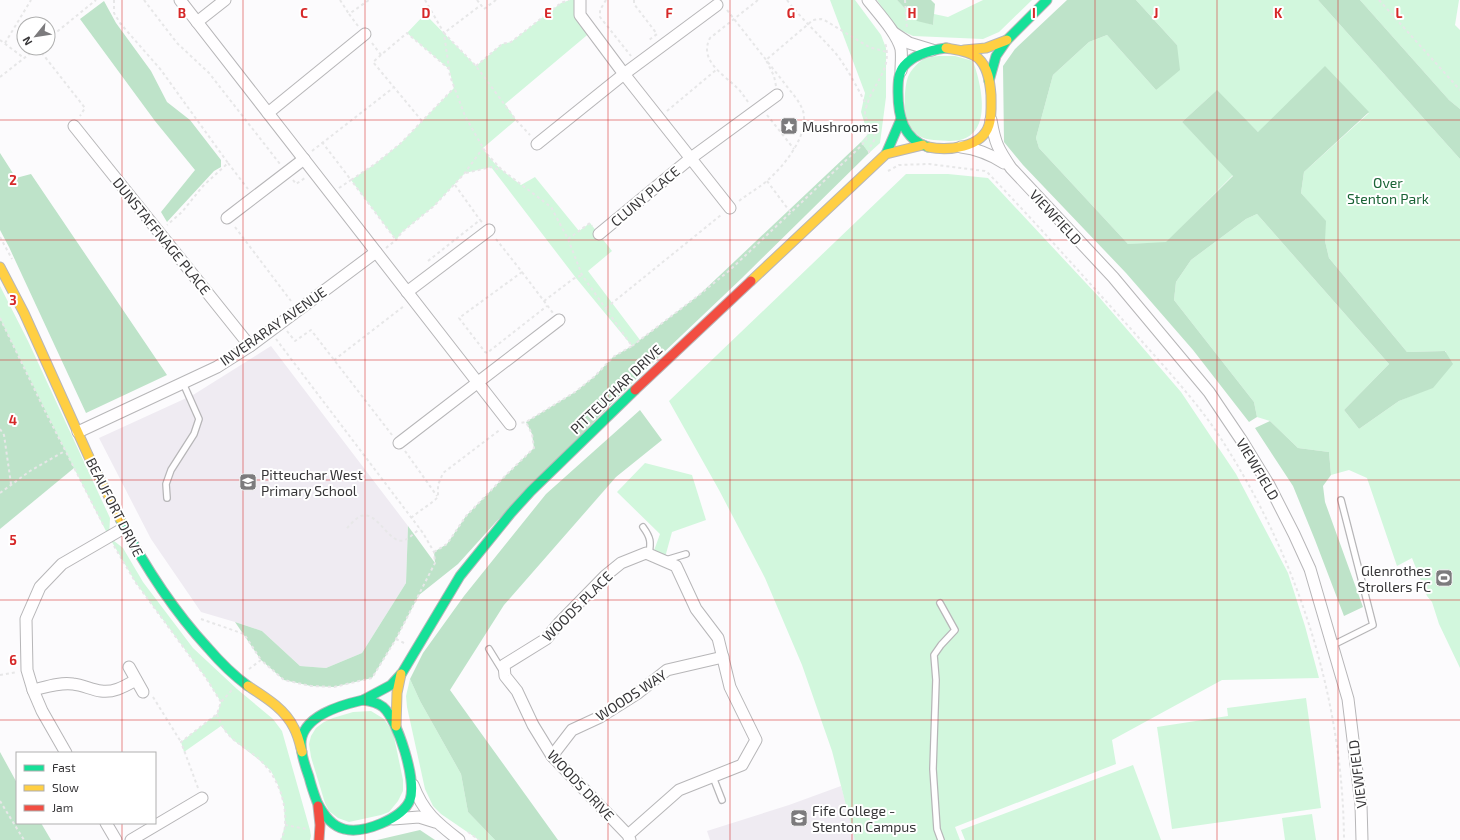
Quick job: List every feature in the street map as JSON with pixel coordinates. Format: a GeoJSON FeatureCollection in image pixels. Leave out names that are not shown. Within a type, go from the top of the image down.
{"type":"FeatureCollection","features":[{"type":"Feature","properties":{"kind":"street"},"geometry":{"type":"LineString","coordinates":[[180,0],[510,424]]}},
{"type":"Feature","properties":{"kind":"street"},"geometry":{"type":"LineString","coordinates":[[197,22],[226,0]]}},
{"type":"Feature","properties":{"kind":"street","name":"CLUNY PLACE"},"geometry":{"type":"LineString","coordinates":[[580,0],[580,15],[658,118],[730,208]]}},
{"type":"Feature","properties":{"kind":"street"},"geometry":{"type":"LineString","coordinates":[[868,0],[893,33],[900,47],[902,58],[898,100],[902,126],[917,143],[923,146],[929,148],[946,149],[960,147],[978,139],[988,129],[991,97],[989,76],[982,61],[974,54],[964,50]]}},
{"type":"Feature","properties":{"kind":"street"},"geometry":{"type":"LineString","coordinates":[[989,81],[996,56],[1007,40],[1047,0]]}},
{"type":"Feature","properties":{"kind":"street"},"geometry":{"type":"LineString","coordinates":[[537,144],[624,74],[633,60],[717,5]]}},
{"type":"Feature","properties":{"kind":"street"},"geometry":{"type":"LineString","coordinates":[[893,33],[920,47],[932,50]]}},
{"type":"Feature","properties":{"kind":"street"},"geometry":{"type":"LineString","coordinates":[[268,113],[364,34]]}},
{"type":"Feature","properties":{"kind":"street"},"geometry":{"type":"LineString","coordinates":[[901,72],[912,59],[932,50],[946,48],[980,50],[992,47],[1007,40]]}},
{"type":"Feature","properties":{"kind":"street","name":"CLUNY PLACE"},"geometry":{"type":"LineString","coordinates":[[599,234],[691,158],[777,95]]}},
{"type":"Feature","properties":{"kind":"street","name":"VIEWFIELD"},"geometry":{"type":"LineString","coordinates":[[990,118],[994,140],[1011,168],[1113,277],[1209,392],[1242,440],[1269,484],[1310,569],[1348,699],[1362,808],[1362,840]]}},
{"type":"Feature","properties":{"kind":"street","name":"PITTEUCHAR DRIVE"},"geometry":{"type":"LineString","coordinates":[[363,700],[391,685],[402,673],[460,576],[511,513],[531,491],[676,351],[886,154],[901,119]]}},
{"type":"Feature","properties":{"kind":"street","name":"DUNSTAFFNAGE PLACE"},"geometry":{"type":"LineString","coordinates":[[74,126],[250,346]]}},
{"type":"Feature","properties":{"kind":"street"},"geometry":{"type":"LineString","coordinates":[[886,154],[923,146]]}},
{"type":"Feature","properties":{"kind":"street","name":"VIEWFIELD"},"geometry":{"type":"LineString","coordinates":[[960,147],[976,149],[993,156],[1011,168]]}},
{"type":"Feature","properties":{"kind":"street"},"geometry":{"type":"LineString","coordinates":[[228,218],[304,159]]}},
{"type":"Feature","properties":{"kind":"street"},"geometry":{"type":"LineString","coordinates":[[410,295],[489,230]]}},
{"type":"Feature","properties":{"kind":"street","name":"INVERARAY AVENUE"},"geometry":{"type":"LineString","coordinates":[[78,432],[217,367],[250,346],[376,252]]}},
{"type":"Feature","properties":{"kind":"street","name":"BEAUFORT DRIVE"},"geometry":{"type":"LineString","coordinates":[[0,267],[17,297],[78,432],[124,528],[155,581],[195,634],[240,680],[281,710],[291,722],[302,752]]}},
{"type":"Feature","properties":{"kind":"street"},"geometry":{"type":"LineString","coordinates":[[399,443],[559,320]]}},
{"type":"Feature","properties":{"kind":"street"},"geometry":{"type":"LineString","coordinates":[[65,752],[42,711],[33,690],[27,670],[26,619],[40,587],[62,564],[80,552],[124,528]]}},
{"type":"Feature","properties":{"kind":"street","name":"WOODS PLACE"},"geometry":{"type":"LineString","coordinates":[[505,670],[546,640],[560,622],[621,562],[646,554],[648,555]]}},
{"type":"Feature","properties":{"kind":"street"},"geometry":{"type":"LineString","coordinates":[[629,838],[679,790],[742,765],[756,740],[730,687],[718,638],[696,609],[676,566],[648,555]]}},
{"type":"Feature","properties":{"kind":"street","name":"WOODS WAY"},"geometry":{"type":"LineString","coordinates":[[552,756],[572,730],[600,717],[638,693],[667,670],[723,657]]}},
{"type":"Feature","properties":{"kind":"street"},"geometry":{"type":"LineString","coordinates":[[129,667],[142,692]]}},
{"type":"Feature","properties":{"kind":"street","name":"WOODS DRIVE"},"geometry":{"type":"LineString","coordinates":[[505,670],[533,725],[552,756],[629,838]]}},
{"type":"Feature","properties":{"kind":"street","name":"PITTEUCHAR DRIVE"},"geometry":{"type":"LineString","coordinates":[[396,726],[397,693],[402,673]]}},
{"type":"Feature","properties":{"kind":"street"},"geometry":{"type":"LineString","coordinates":[[33,690],[65,684],[80,685],[100,691],[109,691],[119,689],[136,680]]}},
{"type":"Feature","properties":{"kind":"street"},"geometry":{"type":"LineString","coordinates":[[319,840],[320,825],[318,806],[302,752],[302,739],[307,728],[315,719],[324,713],[347,703],[363,700],[374,702],[384,707],[392,718],[396,726],[410,779],[417,798],[436,822]]}},
{"type":"Feature","properties":{"kind":"street","name":"BEAUFORT DRIVE"},"geometry":{"type":"LineString","coordinates":[[281,710],[301,715],[324,713]]}},
{"type":"Feature","properties":{"kind":"street"},"geometry":{"type":"LineString","coordinates":[[389,820],[403,812],[408,804],[412,793],[410,779]]}},
{"type":"Feature","properties":{"kind":"street"},"geometry":{"type":"LineString","coordinates":[[131,840],[202,798]]}},
{"type":"Feature","properties":{"kind":"street"},"geometry":{"type":"LineString","coordinates":[[318,806],[326,817],[334,824],[341,828],[350,830],[389,820],[419,817],[436,822],[463,836]]}},
{"type":"Feature","properties":{"kind":"street"},"geometry":{"type":"LineString","coordinates":[[107,824],[116,840]]}},
{"type":"Feature","properties":{"kind":"street"},"geometry":{"type":"LineString","coordinates":[[340,836],[356,829]]}},
{"type":"Feature","properties":{"kind":"lane"},"geometry":{"type":"LineString","coordinates":[[167,498],[166,484],[171,470],[194,434],[199,419],[183,382]]}},
{"type":"Feature","properties":{"kind":"lane"},"geometry":{"type":"LineString","coordinates":[[1333,645],[1373,625],[1341,500]]}},
{"type":"Feature","properties":{"kind":"lane"},"geometry":{"type":"LineString","coordinates":[[643,528],[650,536],[648,555]]}},
{"type":"Feature","properties":{"kind":"lane"},"geometry":{"type":"LineString","coordinates":[[664,561],[686,554]]}},
{"type":"Feature","properties":{"kind":"lane"},"geometry":{"type":"LineString","coordinates":[[940,603],[955,630],[934,655],[936,680],[933,769],[937,829],[941,840]]}},
{"type":"Feature","properties":{"kind":"lane"},"geometry":{"type":"LineString","coordinates":[[489,649],[505,670]]}},
{"type":"Feature","properties":{"kind":"lane"},"geometry":{"type":"LineString","coordinates":[[713,777],[722,800]]}},
{"type":"Feature","properties":{"kind":"path"},"geometry":{"type":"LineString","coordinates":[[5,44],[31,0]]}},
{"type":"Feature","properties":{"kind":"path"},"geometry":{"type":"LineString","coordinates":[[56,32],[96,0]]}},
{"type":"Feature","properties":{"kind":"path"},"geometry":{"type":"LineString","coordinates":[[114,0],[114,13],[120,23],[160,70],[254,197]]}},
{"type":"Feature","properties":{"kind":"path"},"geometry":{"type":"LineString","coordinates":[[144,0],[177,43],[209,73],[296,184],[314,172]]}},
{"type":"Feature","properties":{"kind":"path"},"geometry":{"type":"LineString","coordinates":[[340,0],[380,55]]}},
{"type":"Feature","properties":{"kind":"path"},"geometry":{"type":"LineString","coordinates":[[349,14],[369,0]]}},
{"type":"Feature","properties":{"kind":"path"},"geometry":{"type":"LineString","coordinates":[[424,0],[444,33],[476,66],[516,120],[537,144]]}},
{"type":"Feature","properties":{"kind":"path"},"geometry":{"type":"LineString","coordinates":[[477,0],[484,9],[496,0]]}},
{"type":"Feature","properties":{"kind":"path"},"geometry":{"type":"LineString","coordinates":[[476,66],[502,44],[511,42],[561,4],[570,0]]}},
{"type":"Feature","properties":{"kind":"path"},"geometry":{"type":"LineString","coordinates":[[606,0],[600,10],[600,17],[633,60]]}},
{"type":"Feature","properties":{"kind":"path"},"geometry":{"type":"LineString","coordinates":[[634,0],[634,4],[657,34],[646,42]]}},
{"type":"Feature","properties":{"kind":"path"},"geometry":{"type":"LineString","coordinates":[[758,0],[710,38],[706,45],[708,57],[716,69],[734,84],[794,149]]}},
{"type":"Feature","properties":{"kind":"path"},"geometry":{"type":"LineString","coordinates":[[787,0],[841,61],[867,106]]}},
{"type":"Feature","properties":{"kind":"path"},"geometry":{"type":"LineString","coordinates":[[905,0],[908,25],[906,40]]}},
{"type":"Feature","properties":{"kind":"path"},"geometry":{"type":"LineString","coordinates":[[1379,0],[1460,90]]}},
{"type":"Feature","properties":{"kind":"path"},"geometry":{"type":"LineString","coordinates":[[444,33],[481,5]]}},
{"type":"Feature","properties":{"kind":"path"},"geometry":{"type":"LineString","coordinates":[[777,95],[774,76],[766,60],[814,20],[826,20],[869,47],[887,52]]}},
{"type":"Feature","properties":{"kind":"path"},"geometry":{"type":"LineString","coordinates":[[422,121],[393,88],[373,62],[407,33],[449,69]]}},
{"type":"Feature","properties":{"kind":"path"},"geometry":{"type":"LineString","coordinates":[[444,33],[450,76],[454,88],[465,116],[483,148],[502,170],[551,207],[568,239],[582,275],[625,335]]}},
{"type":"Feature","properties":{"kind":"path"},"geometry":{"type":"LineString","coordinates":[[0,40],[24,58]]}},
{"type":"Feature","properties":{"kind":"path"},"geometry":{"type":"LineString","coordinates":[[869,153],[875,137],[866,115],[867,106],[887,64],[885,42]]}},
{"type":"Feature","properties":{"kind":"path"},"geometry":{"type":"LineString","coordinates":[[633,60],[635,51]]}},
{"type":"Feature","properties":{"kind":"path"},"geometry":{"type":"LineString","coordinates":[[0,77],[27,56]]}},
{"type":"Feature","properties":{"kind":"path"},"geometry":{"type":"LineString","coordinates":[[44,56],[85,108],[74,126]]}},
{"type":"Feature","properties":{"kind":"path"},"geometry":{"type":"LineString","coordinates":[[658,118],[716,69]]}},
{"type":"Feature","properties":{"kind":"path"},"geometry":{"type":"LineString","coordinates":[[304,159],[322,142],[393,88]]}},
{"type":"Feature","properties":{"kind":"path"},"geometry":{"type":"LineString","coordinates":[[331,193],[375,164],[401,143],[454,88]]}},
{"type":"Feature","properties":{"kind":"path"},"geometry":{"type":"LineString","coordinates":[[632,346],[725,274],[791,213],[860,147],[866,140],[870,125]]}},
{"type":"Feature","properties":{"kind":"path"},"geometry":{"type":"LineString","coordinates":[[322,142],[396,240]]}},
{"type":"Feature","properties":{"kind":"path"},"geometry":{"type":"LineString","coordinates":[[159,232],[182,212],[203,186],[228,163]]}},
{"type":"Feature","properties":{"kind":"path"},"geometry":{"type":"LineString","coordinates":[[886,172],[899,165],[929,164],[985,171],[988,173],[1178,382],[1215,430],[1258,504],[1276,539],[1307,618],[1328,693],[1335,732],[1341,782],[1344,840]]}},
{"type":"Feature","properties":{"kind":"path"},"geometry":{"type":"LineString","coordinates":[[465,173],[491,167],[502,170]]}},
{"type":"Feature","properties":{"kind":"path"},"geometry":{"type":"LineString","coordinates":[[767,181],[791,213]]}},
{"type":"Feature","properties":{"kind":"path"},"geometry":{"type":"LineString","coordinates":[[454,185],[480,220]]}},
{"type":"Feature","properties":{"kind":"path"},"geometry":{"type":"LineString","coordinates":[[606,308],[730,208]]}},
{"type":"Feature","properties":{"kind":"path"},"geometry":{"type":"LineString","coordinates":[[228,218],[298,310]]}},
{"type":"Feature","properties":{"kind":"path"},"geometry":{"type":"LineString","coordinates":[[568,239],[590,223],[599,234]]}},
{"type":"Feature","properties":{"kind":"path"},"geometry":{"type":"LineString","coordinates":[[0,237],[13,262]]}},
{"type":"Feature","properties":{"kind":"path"},"geometry":{"type":"LineString","coordinates":[[522,272],[559,320]]}},
{"type":"Feature","properties":{"kind":"path"},"geometry":{"type":"LineString","coordinates":[[544,301],[573,279],[582,275]]}},
{"type":"Feature","properties":{"kind":"path"},"geometry":{"type":"LineString","coordinates":[[334,360],[410,295]]}},
{"type":"Feature","properties":{"kind":"path"},"geometry":{"type":"LineString","coordinates":[[0,318],[109,537],[136,583],[206,678],[221,702]]}},
{"type":"Feature","properties":{"kind":"path"},"geometry":{"type":"LineString","coordinates":[[281,323],[295,341],[311,330],[399,443],[438,497]]}},
{"type":"Feature","properties":{"kind":"path"},"geometry":{"type":"LineString","coordinates":[[200,619],[244,634],[262,660],[284,680],[311,686],[334,687],[372,678],[396,639],[435,563],[434,552],[420,529],[270,331]]}},
{"type":"Feature","properties":{"kind":"path"},"geometry":{"type":"LineString","coordinates":[[434,552],[447,544],[466,516],[534,448],[532,434],[526,422]]}},
{"type":"Feature","properties":{"kind":"path"},"geometry":{"type":"LineString","coordinates":[[0,429],[4,435],[11,484]]}},
{"type":"Feature","properties":{"kind":"path"},"geometry":{"type":"LineString","coordinates":[[0,493],[30,470],[65,451]]}},
{"type":"Feature","properties":{"kind":"path"},"geometry":{"type":"LineString","coordinates":[[347,528],[359,517],[364,515],[371,516],[399,541],[404,540],[420,529]]}},
{"type":"Feature","properties":{"kind":"path"},"geometry":{"type":"LineString","coordinates":[[249,669],[262,660]]}},
{"type":"Feature","properties":{"kind":"path"},"geometry":{"type":"LineString","coordinates":[[0,675],[27,670]]}},
{"type":"Feature","properties":{"kind":"path"},"geometry":{"type":"LineString","coordinates":[[142,692],[148,690],[180,742],[202,798]]}},
{"type":"Feature","properties":{"kind":"path"},"geometry":{"type":"LineString","coordinates":[[180,742],[217,714],[221,702],[232,690]]}},
{"type":"Feature","properties":{"kind":"path"},"geometry":{"type":"LineString","coordinates":[[217,714],[221,726],[232,739],[271,771],[278,785],[284,805],[285,825],[281,840]]}},
{"type":"Feature","properties":{"kind":"path"},"geometry":{"type":"LineString","coordinates":[[0,801],[24,840]]}},
{"type":"Feature","properties":{"kind":"path"},"geometry":{"type":"LineString","coordinates":[[463,836],[479,840]]}},
{"type":"Feature","properties":{"kind":"shaded area","name":"Pitteuchar West Primary School"},"geometry":{"type":"Polygon","coordinates":[[[271,346],[408,526],[406,583],[362,653],[326,668],[300,666],[262,631],[201,612],[151,539],[99,438],[193,395],[271,346]]]}},
{"type":"Feature","properties":{"kind":"shaded area","name":"Fife College - Stenton Campus"},"geometry":{"type":"Polygon","coordinates":[[[841,786],[857,840],[710,840],[707,831],[789,805],[841,786]]]}},
{"type":"Feature","properties":{"kind":"green space"},"geometry":{"type":"Polygon","coordinates":[[[570,0],[580,0],[592,31],[505,104],[516,120],[483,148],[495,164],[521,185],[535,177],[579,231],[590,223],[612,251],[588,271],[640,340],[632,346],[576,278],[491,167],[465,173],[434,206],[402,232],[396,240],[351,180],[375,164],[401,143],[454,88],[449,69],[407,33],[425,14],[476,66],[502,44],[511,42],[561,3],[570,0]]]}},
{"type":"Feature","properties":{"kind":"green space"},"geometry":{"type":"Polygon","coordinates":[[[830,0],[855,0],[881,35],[886,48],[886,97],[880,143],[869,153],[861,142],[868,134],[861,112],[865,93],[830,0]]]}},
{"type":"Feature","properties":{"kind":"green space"},"geometry":{"type":"Polygon","coordinates":[[[877,0],[897,0],[917,20],[933,25],[934,14],[948,17],[983,0],[1032,0],[999,32],[983,39],[913,36],[896,28],[877,0]]]}},
{"type":"Feature","properties":{"kind":"green space"},"geometry":{"type":"Polygon","coordinates":[[[897,0],[931,0],[935,4],[933,25],[917,21],[897,0]]]}},
{"type":"Feature","properties":{"kind":"green space"},"geometry":{"type":"Polygon","coordinates":[[[1067,0],[1136,0],[1177,45],[1180,70],[1156,90],[1107,35],[1089,42],[1053,75],[1036,138],[1039,148],[1128,244],[1166,242],[1233,176],[1182,122],[1217,90],[1258,132],[1325,66],[1369,112],[1304,172],[1301,193],[1326,221],[1325,241],[1329,258],[1407,352],[1445,351],[1453,364],[1433,388],[1399,401],[1359,429],[1344,410],[1389,364],[1257,214],[1246,219],[1191,260],[1176,282],[1174,300],[1254,402],[1257,417],[1249,422],[1193,350],[1126,273],[1023,165],[1004,142],[1003,66],[1015,49],[1067,0]]]}},
{"type":"Feature","properties":{"kind":"green space","name":"Over Stenton Park"},"geometry":{"type":"Polygon","coordinates":[[[1136,0],[1318,0],[1460,159],[1460,668],[1439,624],[1432,602],[1427,596],[1412,558],[1397,566],[1367,478],[1349,470],[1331,475],[1329,452],[1298,448],[1270,421],[1257,417],[1254,402],[1174,300],[1176,282],[1191,260],[1246,219],[1257,214],[1389,364],[1344,410],[1359,429],[1399,401],[1433,387],[1446,351],[1407,352],[1329,258],[1325,241],[1325,221],[1301,193],[1304,172],[1369,113],[1258,132],[1216,91],[1182,122],[1233,175],[1166,243],[1128,244],[1039,148],[1036,138],[1053,75],[1089,42],[1107,35],[1156,90],[1177,45],[1136,0]]]}},
{"type":"Feature","properties":{"kind":"green space"},"geometry":{"type":"Polygon","coordinates":[[[1318,0],[1360,0],[1449,100],[1460,109],[1460,159],[1318,0]]]}},
{"type":"Feature","properties":{"kind":"green space"},"geometry":{"type":"Polygon","coordinates":[[[1360,0],[1459,0],[1455,25],[1460,30],[1460,109],[1449,100],[1360,0]]]}},
{"type":"Feature","properties":{"kind":"green space"},"geometry":{"type":"Polygon","coordinates":[[[104,1],[116,23],[151,71],[167,102],[190,120],[221,160],[221,167],[214,171],[167,222],[161,212],[195,170],[155,121],[80,19],[104,1]]]}},
{"type":"Feature","properties":{"kind":"green space"},"geometry":{"type":"Polygon","coordinates":[[[935,56],[955,56],[973,61],[980,85],[982,99],[982,112],[979,124],[973,133],[963,139],[949,141],[922,138],[912,129],[907,120],[905,101],[906,88],[910,72],[919,62],[924,59],[935,56]]]}},
{"type":"Feature","properties":{"kind":"green space"},"geometry":{"type":"Polygon","coordinates":[[[861,142],[869,153],[742,278],[641,374],[495,523],[458,564],[419,595],[396,639],[372,678],[334,687],[311,686],[284,680],[261,660],[235,622],[262,631],[300,666],[326,668],[362,653],[406,583],[408,526],[435,563],[434,552],[447,544],[466,516],[534,448],[532,434],[526,422],[575,392],[595,376],[613,357],[632,346],[699,295],[861,142]]]}},
{"type":"Feature","properties":{"kind":"green space"},"geometry":{"type":"Polygon","coordinates":[[[0,153],[16,178],[31,174],[167,375],[86,413],[0,230],[0,153]]]}},
{"type":"Feature","properties":{"kind":"green space"},"geometry":{"type":"Polygon","coordinates":[[[906,174],[948,174],[988,178],[1099,297],[1181,392],[1236,474],[1288,573],[1305,626],[1319,678],[1222,680],[1112,740],[1116,764],[955,827],[960,840],[855,840],[832,751],[802,665],[765,578],[719,490],[669,401],[906,174]]]}},
{"type":"Feature","properties":{"kind":"green space"},"geometry":{"type":"Polygon","coordinates":[[[0,286],[28,341],[110,518],[109,537],[0,318],[0,286]]]}},
{"type":"Feature","properties":{"kind":"green space"},"geometry":{"type":"Polygon","coordinates":[[[0,318],[74,468],[0,529],[0,318]]]}},
{"type":"Feature","properties":{"kind":"green space"},"geometry":{"type":"Polygon","coordinates":[[[640,410],[662,440],[616,477],[504,605],[450,690],[558,840],[495,840],[468,812],[461,774],[420,701],[410,679],[423,653],[464,596],[546,494],[640,410]]]}},
{"type":"Feature","properties":{"kind":"green space"},"geometry":{"type":"Polygon","coordinates":[[[1270,421],[1298,448],[1329,452],[1331,475],[1323,486],[1325,502],[1363,607],[1344,616],[1293,486],[1255,428],[1270,421]]]}},
{"type":"Feature","properties":{"kind":"green space"},"geometry":{"type":"Polygon","coordinates":[[[645,463],[692,475],[706,520],[672,532],[664,561],[652,556],[660,534],[617,492],[645,463]]]}},
{"type":"Feature","properties":{"kind":"green space"},"geometry":{"type":"Polygon","coordinates":[[[109,537],[123,548],[143,582],[193,648],[237,689],[273,719],[282,731],[310,830],[310,840],[281,840],[285,825],[284,805],[278,785],[271,771],[232,739],[221,726],[184,752],[181,742],[217,714],[221,702],[206,678],[136,583],[109,537]]]}},
{"type":"Feature","properties":{"kind":"green space"},"geometry":{"type":"Polygon","coordinates":[[[410,679],[420,701],[461,774],[468,812],[495,840],[479,840],[441,814],[433,806],[425,789],[407,707],[406,696],[410,679]]]}},
{"type":"Feature","properties":{"kind":"green space"},"geometry":{"type":"Polygon","coordinates":[[[1306,698],[1321,808],[1172,829],[1157,727],[1228,716],[1227,708],[1306,698]]]}},
{"type":"Feature","properties":{"kind":"green space"},"geometry":{"type":"Polygon","coordinates":[[[371,711],[384,719],[393,732],[403,780],[403,791],[398,801],[389,812],[349,822],[338,818],[329,811],[325,803],[311,757],[309,744],[311,736],[316,728],[324,722],[353,712],[371,711]]]}},
{"type":"Feature","properties":{"kind":"green space"},"geometry":{"type":"Polygon","coordinates":[[[0,752],[16,781],[16,824],[42,824],[51,840],[0,840],[0,752]]]}},
{"type":"Feature","properties":{"kind":"green space"},"geometry":{"type":"Polygon","coordinates":[[[1133,765],[1161,840],[965,840],[961,830],[1133,765]]]}},
{"type":"Feature","properties":{"kind":"green space"},"geometry":{"type":"Polygon","coordinates":[[[1312,814],[1316,840],[1285,840],[1282,818],[1312,814]]]}},
{"type":"Feature","properties":{"kind":"green space"},"geometry":{"type":"Polygon","coordinates":[[[420,830],[435,840],[377,840],[420,830]]]}},
{"type":"Feature","properties":{"kind":"traffic: fast"},"geometry":{"type":"LineString","coordinates":[[989,81],[996,56],[1007,40],[1047,0]]}},
{"type":"Feature","properties":{"kind":"traffic: fast"},"geometry":{"type":"LineString","coordinates":[[928,147],[913,138],[904,126],[898,101],[899,78],[904,66],[913,58],[929,51],[946,48]]}},
{"type":"Feature","properties":{"kind":"traffic: fast"},"geometry":{"type":"LineString","coordinates":[[886,154],[901,119]]}},
{"type":"Feature","properties":{"kind":"traffic: fast"},"geometry":{"type":"LineString","coordinates":[[363,700],[391,685],[402,673],[460,576],[511,513],[531,491],[635,390]]}},
{"type":"Feature","properties":{"kind":"traffic: fast"},"geometry":{"type":"LineString","coordinates":[[120,519],[149,570],[182,618],[222,663],[248,686]]}},
{"type":"Feature","properties":{"kind":"traffic: fast"},"geometry":{"type":"LineString","coordinates":[[363,700],[381,705],[395,724],[405,751],[411,779],[411,791],[410,800],[406,807],[391,819],[371,827],[352,830],[344,829],[335,825],[322,811],[317,802],[305,765],[301,744],[303,734],[315,719],[324,713],[344,705],[363,700]]}},
{"type":"Feature","properties":{"kind":"traffic: slow"},"geometry":{"type":"LineString","coordinates":[[964,50],[986,48],[1007,40]]}},
{"type":"Feature","properties":{"kind":"traffic: slow"},"geometry":{"type":"LineString","coordinates":[[928,147],[954,148],[972,143],[985,133],[990,121],[991,90],[988,75],[984,66],[978,58],[971,54],[946,48]]}},
{"type":"Feature","properties":{"kind":"traffic: slow"},"geometry":{"type":"LineString","coordinates":[[751,281],[886,154],[923,145]]}},
{"type":"Feature","properties":{"kind":"traffic: slow"},"geometry":{"type":"LineString","coordinates":[[0,267],[24,313],[88,455],[120,519]]}},
{"type":"Feature","properties":{"kind":"traffic: slow"},"geometry":{"type":"LineString","coordinates":[[396,726],[397,693],[401,674]]}},
{"type":"Feature","properties":{"kind":"traffic: slow"},"geometry":{"type":"LineString","coordinates":[[248,686],[274,704],[290,721],[299,740],[302,752]]}},
{"type":"Feature","properties":{"kind":"traffic: jam"},"geometry":{"type":"LineString","coordinates":[[635,390],[751,281]]}},
{"type":"Feature","properties":{"kind":"traffic: jam"},"geometry":{"type":"LineString","coordinates":[[318,806],[320,825],[319,840]]}},
{"type":"Feature","properties":{"kind":"place","name":"Mushrooms"},"geometry":{"type":"Point","coordinates":[789,126]}},
{"type":"Feature","properties":{"kind":"place","name":"Pitteuchar West Primary School"},"geometry":{"type":"Point","coordinates":[248,482]}},
{"type":"Feature","properties":{"kind":"place","name":"Glenrothes Strollers FC"},"geometry":{"type":"Point","coordinates":[1444,578]}},
{"type":"Feature","properties":{"kind":"place","name":"Fife College - Stenton Campus"},"geometry":{"type":"Point","coordinates":[799,818]}}]}
